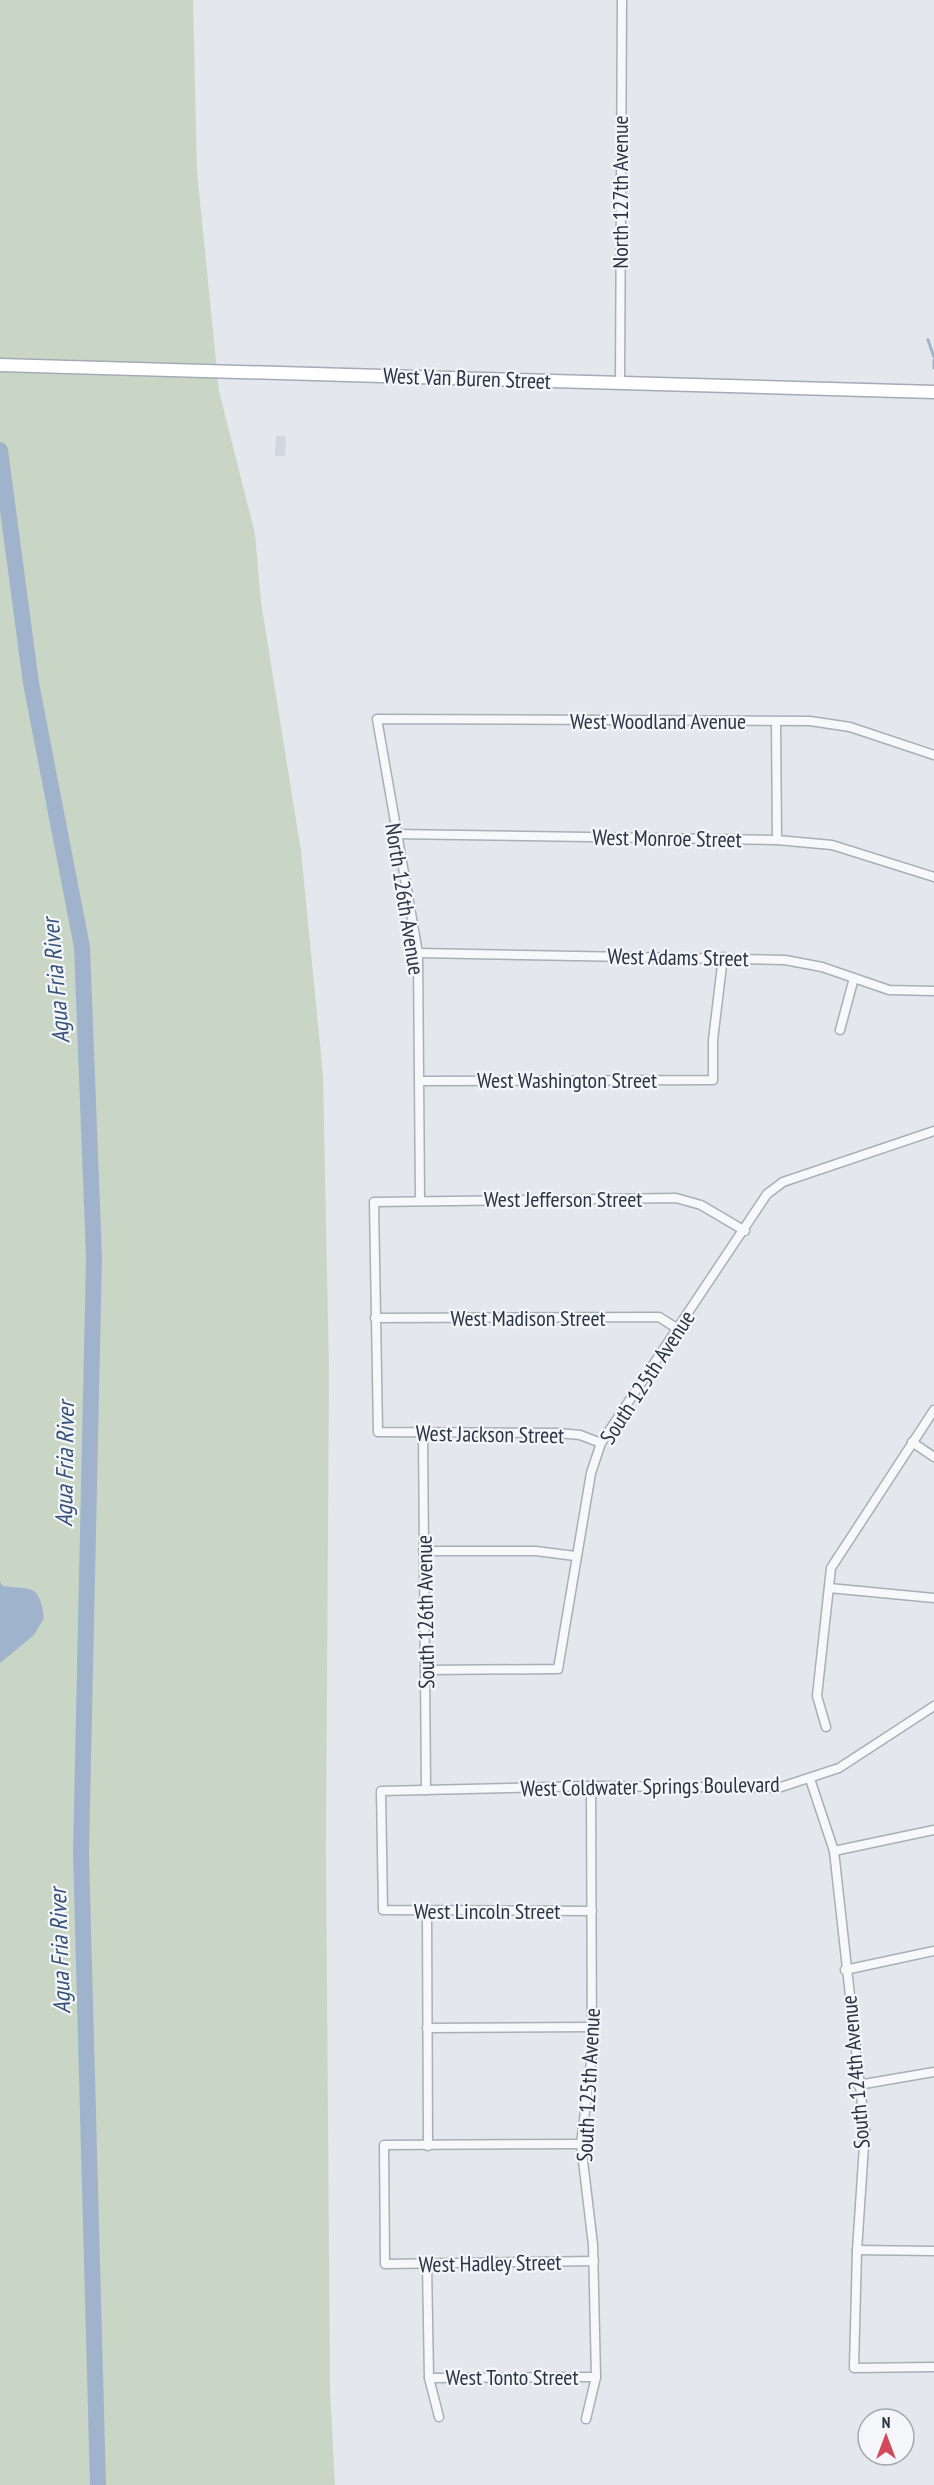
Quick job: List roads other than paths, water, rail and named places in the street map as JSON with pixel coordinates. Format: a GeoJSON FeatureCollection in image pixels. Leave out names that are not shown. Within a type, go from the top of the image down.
{"type":"FeatureCollection","features":[{"type":"Feature","properties":{"kind":"main road","name":"West Van Buren Street"},"geometry":{"type":"LineString","coordinates":[[0,365],[934,392]]}},
{"type":"Feature","properties":{"kind":"street","name":"North 127th Avenue"},"geometry":{"type":"LineString","coordinates":[[620,383],[622,0]]}},
{"type":"Feature","properties":{"kind":"street","name":"West Woodland Avenue"},"geometry":{"type":"LineString","coordinates":[[377,719],[810,721],[850,727],[934,755]]}},
{"type":"Feature","properties":{"kind":"street","name":"North 126th Avenue"},"geometry":{"type":"LineString","coordinates":[[377,719],[395,834],[418,953],[420,1081]]}},
{"type":"Feature","properties":{"kind":"street"},"geometry":{"type":"LineString","coordinates":[[776,722],[777,840]]}},
{"type":"Feature","properties":{"kind":"street","name":"West Monroe Street"},"geometry":{"type":"LineString","coordinates":[[395,834],[777,840],[832,845],[934,877]]}},
{"type":"Feature","properties":{"kind":"street","name":"West Adams Street"},"geometry":{"type":"LineString","coordinates":[[418,953],[723,957],[785,960],[822,967],[888,990],[934,990]]}},
{"type":"Feature","properties":{"kind":"street","name":"West Washington Street"},"geometry":{"type":"LineString","coordinates":[[420,1081],[713,1080],[713,1040],[723,957]]}},
{"type":"Feature","properties":{"kind":"street"},"geometry":{"type":"LineString","coordinates":[[840,1030],[854,978]]}},
{"type":"Feature","properties":{"kind":"street"},"geometry":{"type":"LineString","coordinates":[[420,1081],[420,1200]]}},
{"type":"Feature","properties":{"kind":"street","name":"South 125th Avenue"},"geometry":{"type":"LineString","coordinates":[[427,1670],[558,1669],[575,1556],[591,1473],[601,1443],[745,1231],[767,1194],[783,1182],[934,1131]]}},
{"type":"Feature","properties":{"kind":"street","name":"West Jefferson Street"},"geometry":{"type":"LineString","coordinates":[[375,1318],[374,1202],[676,1198],[701,1205],[745,1231]]}},
{"type":"Feature","properties":{"kind":"street","name":"West Madison Street"},"geometry":{"type":"LineString","coordinates":[[375,1318],[659,1317],[678,1329]]}},
{"type":"Feature","properties":{"kind":"street","name":"West Jackson Street"},"geometry":{"type":"LineString","coordinates":[[375,1318],[378,1432],[423,1434],[558,1432],[580,1435],[601,1443]]}},
{"type":"Feature","properties":{"kind":"street"},"geometry":{"type":"LineString","coordinates":[[826,1727],[817,1696],[831,1568],[934,1410]]}},
{"type":"Feature","properties":{"kind":"street","name":"South 126th Avenue"},"geometry":{"type":"LineString","coordinates":[[423,1434],[423,1551],[427,1670],[426,1790]]}},
{"type":"Feature","properties":{"kind":"street"},"geometry":{"type":"LineString","coordinates":[[912,1442],[934,1457]]}},
{"type":"Feature","properties":{"kind":"street"},"geometry":{"type":"LineString","coordinates":[[423,1551],[536,1551],[575,1556]]}},
{"type":"Feature","properties":{"kind":"street"},"geometry":{"type":"LineString","coordinates":[[829,1588],[934,1598]]}},
{"type":"Feature","properties":{"kind":"street","name":"West Coldwater Springs Boulevard"},"geometry":{"type":"LineString","coordinates":[[383,1910],[381,1791],[591,1786],[777,1788],[810,1779],[855,1759],[934,1706]]}},
{"type":"Feature","properties":{"kind":"street","name":"South 124th Avenue"},"geometry":{"type":"LineString","coordinates":[[810,1779],[834,1851],[845,1970],[865,2132],[857,2250],[854,2368],[934,2367]]}},
{"type":"Feature","properties":{"kind":"street","name":"South 125th Avenue"},"geometry":{"type":"LineString","coordinates":[[586,2419],[596,2376],[594,2261],[581,2144],[592,2027],[591,1786]]}},
{"type":"Feature","properties":{"kind":"street"},"geometry":{"type":"LineString","coordinates":[[834,1851],[934,1830]]}},
{"type":"Feature","properties":{"kind":"street","name":"West Lincoln Street"},"geometry":{"type":"LineString","coordinates":[[383,1910],[592,1911]]}},
{"type":"Feature","properties":{"kind":"street"},"geometry":{"type":"LineString","coordinates":[[427,1910],[428,2146],[581,2144]]}},
{"type":"Feature","properties":{"kind":"street"},"geometry":{"type":"LineString","coordinates":[[845,1970],[934,1951]]}},
{"type":"Feature","properties":{"kind":"street"},"geometry":{"type":"LineString","coordinates":[[427,2028],[592,2027]]}},
{"type":"Feature","properties":{"kind":"street"},"geometry":{"type":"LineString","coordinates":[[858,2085],[934,2072]]}},
{"type":"Feature","properties":{"kind":"street","name":"West Hadley Street"},"geometry":{"type":"LineString","coordinates":[[428,2146],[384,2145],[385,2264],[594,2261]]}},
{"type":"Feature","properties":{"kind":"street"},"geometry":{"type":"LineString","coordinates":[[857,2250],[934,2251]]}},
{"type":"Feature","properties":{"kind":"street"},"geometry":{"type":"LineString","coordinates":[[427,2265],[429,2378],[439,2418]]}},
{"type":"Feature","properties":{"kind":"street","name":"West Tonto Street"},"geometry":{"type":"LineString","coordinates":[[429,2378],[596,2376]]}},
{"type":"Feature","properties":{"kind":"water"},"geometry":{"type":"Polygon","coordinates":[[[0,1582],[3,1586],[28,1589],[37,1594],[44,1618],[34,1635],[0,1663],[0,1582]]]}},
{"type":"Feature","properties":{"kind":"waterway"},"geometry":{"type":"LineString","coordinates":[[928,340],[934,357]]}},
{"type":"Feature","properties":{"kind":"waterway"},"geometry":{"type":"LineString","coordinates":[[934,360],[934,368]]}},
{"type":"Feature","properties":{"kind":"waterway","name":"Agua Fria River"},"geometry":{"type":"LineString","coordinates":[[0,450],[31,683],[82,947],[94,1257],[81,1853],[98,2485]]}}]}
